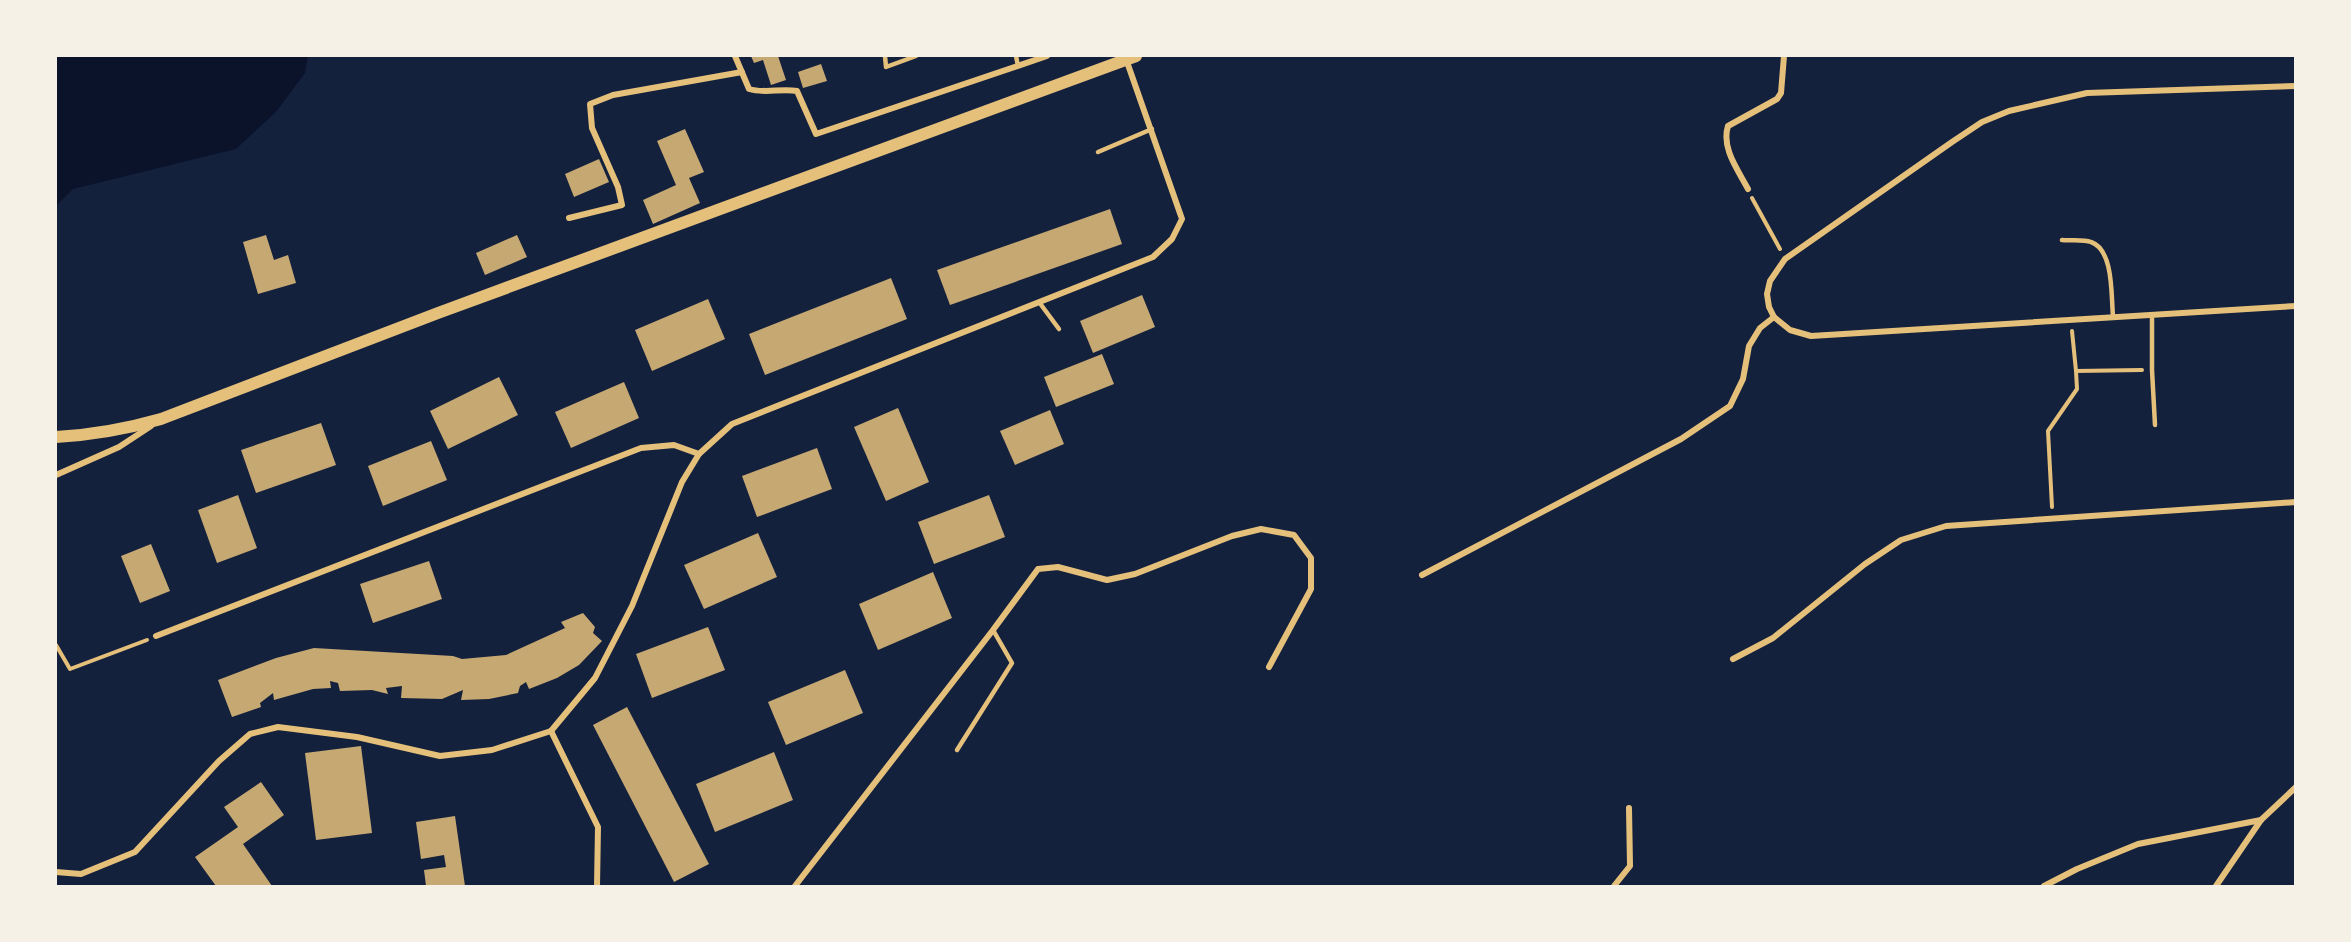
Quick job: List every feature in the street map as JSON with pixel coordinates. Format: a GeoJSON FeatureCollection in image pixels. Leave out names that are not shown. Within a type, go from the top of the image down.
{"type":"FeatureCollection","features":[{"type":"Feature","properties":{"kind":"main road"},"geometry":{"type":"LineString","coordinates":[[56,437],[90,435],[161,419],[449,309],[1129,57]]}},
{"type":"Feature","properties":{"kind":"street"},"geometry":{"type":"LineString","coordinates":[[735,56],[749,89],[760,92],[785,89],[798,91],[816,134],[1047,56]]}},
{"type":"Feature","properties":{"kind":"street"},"geometry":{"type":"LineString","coordinates":[[1748,189],[1726,145],[1725,135],[1728,126],[1777,99],[1781,93],[1784,56]]}},
{"type":"Feature","properties":{"kind":"street"},"geometry":{"type":"LineString","coordinates":[[56,872],[81,874],[135,852],[219,760],[250,734],[278,727],[357,737],[440,756],[492,750],[551,731],[595,678],[632,606],[682,482],[699,454],[732,424],[1153,256],[1172,239],[1182,219],[1129,57]]}},
{"type":"Feature","properties":{"kind":"street"},"geometry":{"type":"LineString","coordinates":[[569,218],[622,205],[618,187],[592,128],[590,104],[613,95],[742,72]]}},
{"type":"Feature","properties":{"kind":"street"},"geometry":{"type":"LineString","coordinates":[[2295,86],[2086,93],[2009,111],[1982,122],[1785,259],[1770,281],[1767,294],[1774,317],[1790,330],[1811,336],[2295,306]]}},
{"type":"Feature","properties":{"kind":"street"},"geometry":{"type":"LineString","coordinates":[[1422,575],[1673,443],[1730,406],[1743,379],[1749,346],[1760,328],[1774,317]]}},
{"type":"Feature","properties":{"kind":"street"},"geometry":{"type":"LineString","coordinates":[[56,475],[118,447],[161,419]]}},
{"type":"Feature","properties":{"kind":"street"},"geometry":{"type":"LineString","coordinates":[[156,636],[641,448],[674,445],[699,454]]}},
{"type":"Feature","properties":{"kind":"street"},"geometry":{"type":"LineString","coordinates":[[1734,659],[1773,638],[1864,564],[1901,540],[1946,526],[2295,502]]}},
{"type":"Feature","properties":{"kind":"street"},"geometry":{"type":"LineString","coordinates":[[795,886],[1038,569],[1058,567],[1107,580],[1135,574],[1232,536],[1261,529],[1294,535],[1311,558],[1311,589],[1269,667]]}},
{"type":"Feature","properties":{"kind":"street"},"geometry":{"type":"LineString","coordinates":[[551,731],[598,827],[597,886]]}},
{"type":"Feature","properties":{"kind":"street"},"geometry":{"type":"LineString","coordinates":[[2216,886],[2261,820],[2295,787]]}},
{"type":"Feature","properties":{"kind":"street"},"geometry":{"type":"LineString","coordinates":[[2284,797],[2295,794]]}},
{"type":"Feature","properties":{"kind":"street"},"geometry":{"type":"LineString","coordinates":[[1614,886],[1630,866],[1629,808]]}},
{"type":"Feature","properties":{"kind":"street"},"geometry":{"type":"LineString","coordinates":[[2044,886],[2077,869],[2138,844],[2261,820]]}},
{"type":"Feature","properties":{"kind":"lane"},"geometry":{"type":"LineString","coordinates":[[885,56],[886,67],[916,56]]}},
{"type":"Feature","properties":{"kind":"lane"},"geometry":{"type":"LineString","coordinates":[[1016,56],[1018,66]]}},
{"type":"Feature","properties":{"kind":"lane"},"geometry":{"type":"LineString","coordinates":[[1098,152],[1152,129]]}},
{"type":"Feature","properties":{"kind":"lane"},"geometry":{"type":"LineString","coordinates":[[2062,240],[2091,242],[2101,250],[2109,268],[2113,316]]}},
{"type":"Feature","properties":{"kind":"lane"},"geometry":{"type":"LineString","coordinates":[[1039,302],[1059,329]]}},
{"type":"Feature","properties":{"kind":"lane"},"geometry":{"type":"LineString","coordinates":[[2152,315],[2155,425]]}},
{"type":"Feature","properties":{"kind":"lane"},"geometry":{"type":"LineString","coordinates":[[957,750],[1012,663],[993,630]]}},
{"type":"Feature","properties":{"kind":"path"},"geometry":{"type":"LineString","coordinates":[[1748,189],[1785,259]]}},
{"type":"Feature","properties":{"kind":"path"},"geometry":{"type":"LineString","coordinates":[[2052,502],[2048,431],[2077,389],[2070,319]]}},
{"type":"Feature","properties":{"kind":"path"},"geometry":{"type":"LineString","coordinates":[[2076,371],[2152,370]]}},
{"type":"Feature","properties":{"kind":"path"},"geometry":{"type":"LineString","coordinates":[[56,645],[70,669],[156,636]]}},
{"type":"Feature","properties":{"kind":"water"},"geometry":{"type":"Polygon","coordinates":[[[56,56],[308,56],[305,73],[276,112],[236,149],[73,189],[56,206],[56,56]]]}},
{"type":"Feature","properties":{"kind":"building"},"geometry":{"type":"Polygon","coordinates":[[[751,56],[778,56],[786,80],[771,85],[763,60],[754,63],[751,56]]]}},
{"type":"Feature","properties":{"kind":"building"},"geometry":{"type":"Polygon","coordinates":[[[821,64],[827,81],[803,88],[798,72],[821,64]]]}},
{"type":"Feature","properties":{"kind":"building"},"geometry":{"type":"Polygon","coordinates":[[[685,129],[704,172],[689,178],[700,203],[653,224],[643,200],[676,185],[657,141],[685,129]]]}},
{"type":"Feature","properties":{"kind":"building"},"geometry":{"type":"Polygon","coordinates":[[[599,159],[609,182],[574,197],[565,174],[599,159]]]}},
{"type":"Feature","properties":{"kind":"building"},"geometry":{"type":"Polygon","coordinates":[[[1110,209],[1122,244],[950,305],[937,270],[1110,209]]]}},
{"type":"Feature","properties":{"kind":"building"},"geometry":{"type":"Polygon","coordinates":[[[266,235],[274,260],[288,255],[296,283],[258,294],[243,242],[266,235]]]}},
{"type":"Feature","properties":{"kind":"building"},"geometry":{"type":"Polygon","coordinates":[[[517,235],[527,257],[485,275],[476,253],[517,235]]]}},
{"type":"Feature","properties":{"kind":"building"},"geometry":{"type":"Polygon","coordinates":[[[891,278],[907,319],[765,375],[749,334],[891,278]]]}},
{"type":"Feature","properties":{"kind":"building"},"geometry":{"type":"Polygon","coordinates":[[[1142,295],[1155,327],[1093,353],[1080,321],[1142,295]]]}},
{"type":"Feature","properties":{"kind":"building"},"geometry":{"type":"Polygon","coordinates":[[[708,299],[725,339],[652,371],[635,330],[708,299]]]}},
{"type":"Feature","properties":{"kind":"building"},"geometry":{"type":"Polygon","coordinates":[[[1102,354],[1114,384],[1056,407],[1044,377],[1102,354]]]}},
{"type":"Feature","properties":{"kind":"building"},"geometry":{"type":"Polygon","coordinates":[[[499,377],[518,415],[448,449],[430,411],[499,377]]]}},
{"type":"Feature","properties":{"kind":"building"},"geometry":{"type":"Polygon","coordinates":[[[624,382],[639,418],[571,448],[555,412],[624,382]]]}},
{"type":"Feature","properties":{"kind":"building"},"geometry":{"type":"Polygon","coordinates":[[[898,408],[929,482],[886,501],[854,427],[898,408]]]}},
{"type":"Feature","properties":{"kind":"building"},"geometry":{"type":"Polygon","coordinates":[[[1050,410],[1064,444],[1015,465],[1000,431],[1050,410]]]}},
{"type":"Feature","properties":{"kind":"building"},"geometry":{"type":"Polygon","coordinates":[[[321,423],[336,465],[256,493],[241,450],[321,423]]]}},
{"type":"Feature","properties":{"kind":"building"},"geometry":{"type":"Polygon","coordinates":[[[431,441],[447,480],[383,506],[368,466],[431,441]]]}},
{"type":"Feature","properties":{"kind":"building"},"geometry":{"type":"Polygon","coordinates":[[[817,448],[832,489],[757,517],[742,476],[817,448]]]}},
{"type":"Feature","properties":{"kind":"building"},"geometry":{"type":"Polygon","coordinates":[[[238,495],[257,548],[217,563],[198,510],[238,495]]]}},
{"type":"Feature","properties":{"kind":"building"},"geometry":{"type":"Polygon","coordinates":[[[989,495],[1005,537],[934,564],[918,522],[989,495]]]}},
{"type":"Feature","properties":{"kind":"building"},"geometry":{"type":"Polygon","coordinates":[[[758,533],[777,577],[704,609],[684,565],[758,533]]]}},
{"type":"Feature","properties":{"kind":"building"},"geometry":{"type":"Polygon","coordinates":[[[151,544],[170,591],[140,603],[121,556],[151,544]]]}},
{"type":"Feature","properties":{"kind":"building"},"geometry":{"type":"Polygon","coordinates":[[[429,561],[442,599],[373,623],[360,584],[429,561]]]}},
{"type":"Feature","properties":{"kind":"building"},"geometry":{"type":"Polygon","coordinates":[[[933,572],[952,618],[878,650],[859,604],[933,572]]]}},
{"type":"Feature","properties":{"kind":"building"},"geometry":{"type":"Polygon","coordinates":[[[583,613],[595,627],[593,633],[602,641],[579,665],[557,678],[529,689],[526,682],[520,686],[518,693],[489,699],[461,700],[463,690],[442,699],[401,698],[402,686],[386,688],[388,694],[372,690],[340,691],[338,683],[330,681],[331,688],[313,689],[274,700],[273,693],[260,703],[261,707],[232,717],[218,680],[276,658],[314,648],[453,656],[462,659],[506,655],[565,628],[561,622],[583,613]]]}},
{"type":"Feature","properties":{"kind":"building"},"geometry":{"type":"Polygon","coordinates":[[[708,627],[725,670],[652,698],[636,654],[708,627]]]}},
{"type":"Feature","properties":{"kind":"building"},"geometry":{"type":"Polygon","coordinates":[[[845,670],[863,713],[786,745],[768,702],[845,670]]]}},
{"type":"Feature","properties":{"kind":"building"},"geometry":{"type":"Polygon","coordinates":[[[627,707],[709,864],[674,882],[593,725],[627,707]]]}},
{"type":"Feature","properties":{"kind":"building"},"geometry":{"type":"Polygon","coordinates":[[[361,746],[372,833],[316,840],[305,753],[361,746]]]}},
{"type":"Feature","properties":{"kind":"building"},"geometry":{"type":"Polygon","coordinates":[[[774,752],[793,800],[715,832],[696,784],[774,752]]]}},
{"type":"Feature","properties":{"kind":"building"},"geometry":{"type":"Polygon","coordinates":[[[261,782],[284,815],[243,844],[272,886],[216,886],[195,857],[238,827],[224,807],[261,782]]]}},
{"type":"Feature","properties":{"kind":"building"},"geometry":{"type":"Polygon","coordinates":[[[455,816],[465,886],[426,886],[424,870],[446,867],[444,855],[421,859],[416,822],[455,816]]]}}]}
